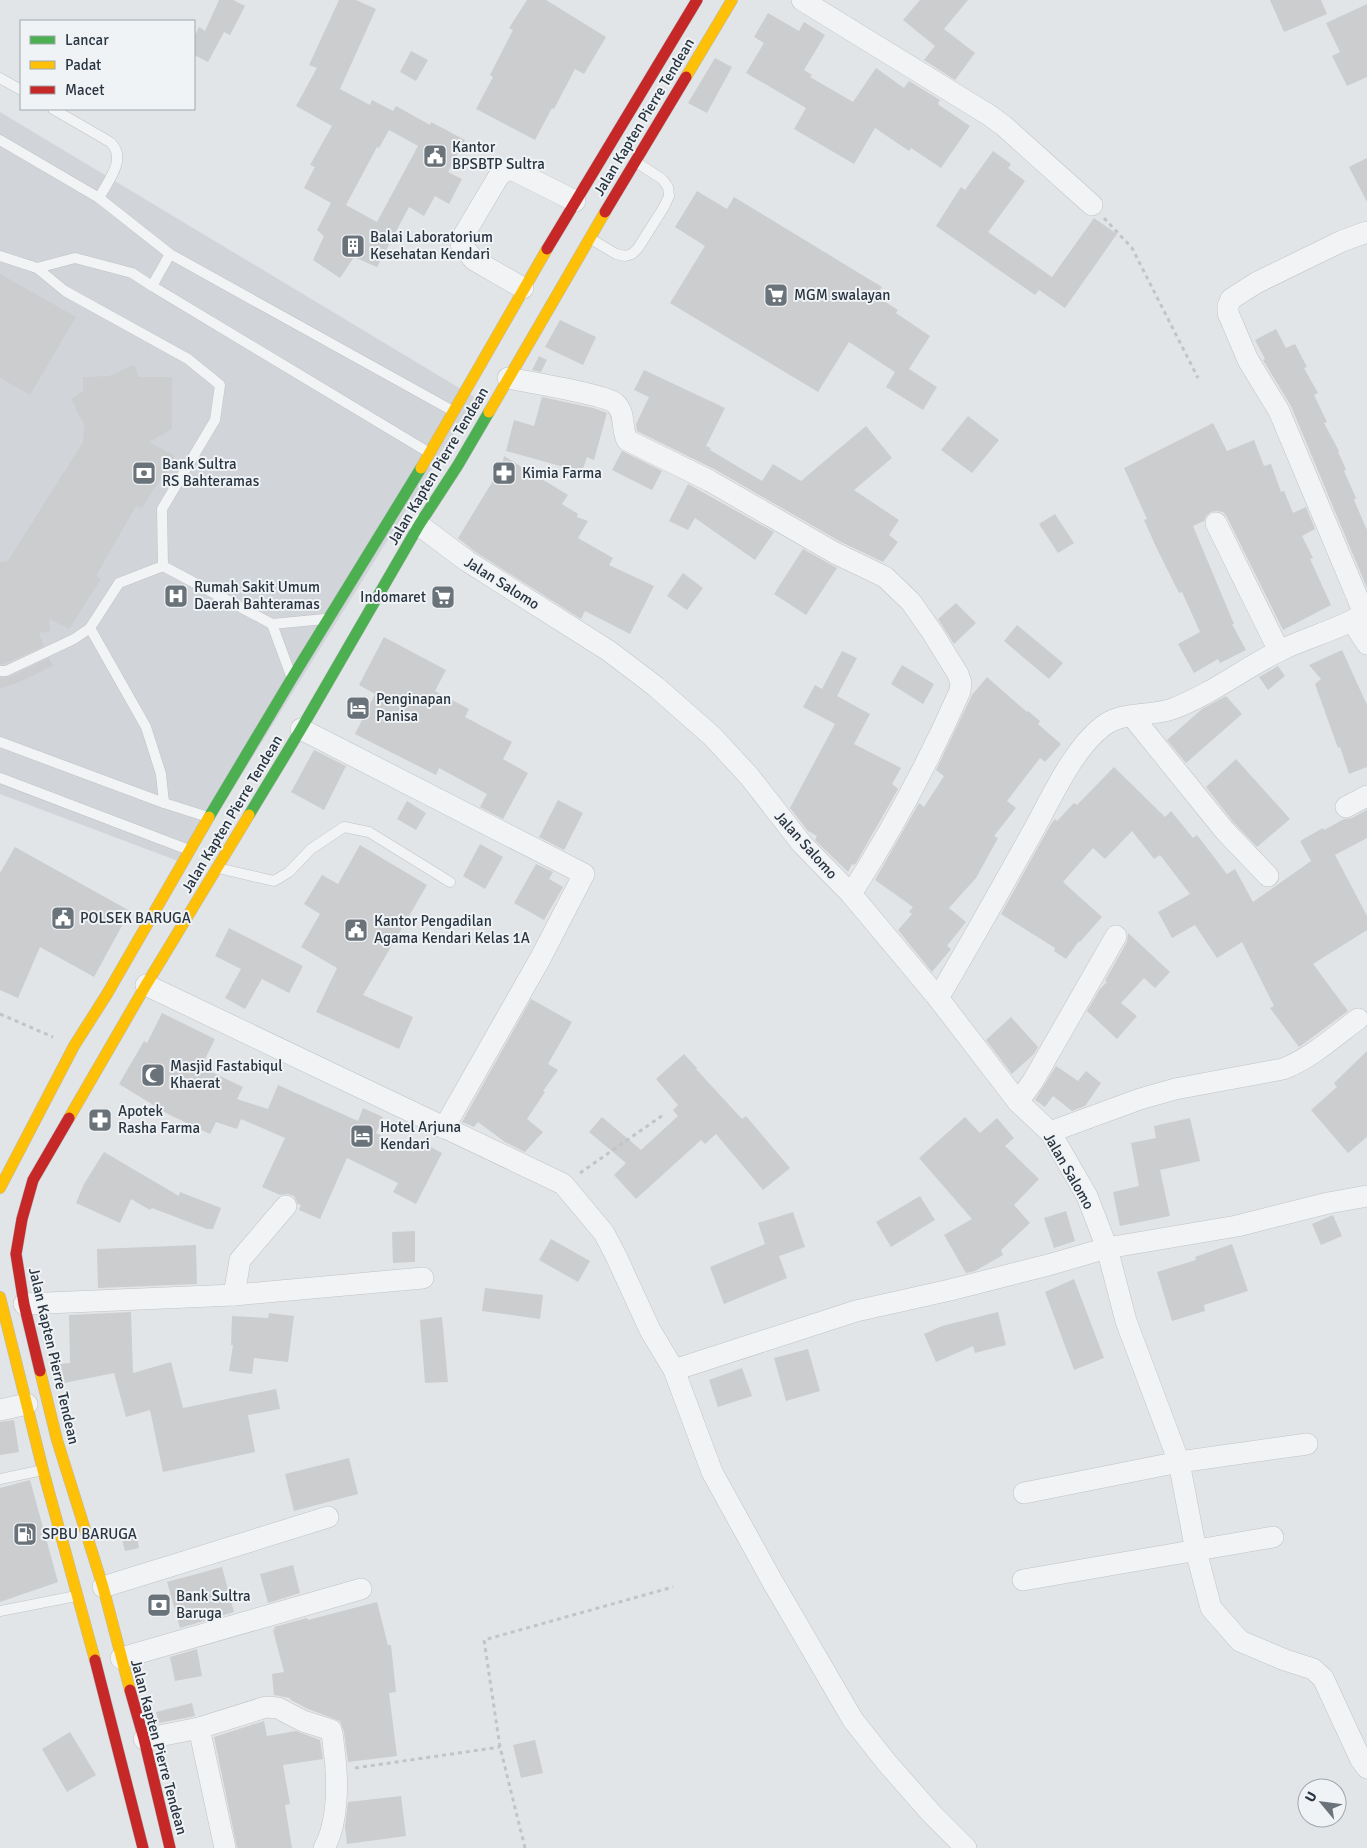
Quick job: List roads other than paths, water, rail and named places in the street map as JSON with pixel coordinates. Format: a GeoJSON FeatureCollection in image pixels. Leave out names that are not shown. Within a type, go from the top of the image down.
{"type":"FeatureCollection","features":[{"type":"Feature","properties":{"kind":"highway","name":"Jalan Kapten Pierre Tendean"},"geometry":{"type":"LineString","coordinates":[[454,442],[454,412],[523,288],[697,0]]}},
{"type":"Feature","properties":{"kind":"highway","name":"Jalan Kapten Pierre Tendean"},"geometry":{"type":"LineString","coordinates":[[170,1848],[144,1739],[103,1587],[57,1440],[24,1304],[16,1254],[22,1219],[33,1180],[146,985],[217,868],[226,845],[301,729],[419,525],[454,442],[508,378],[732,0]]}},
{"type":"Feature","properties":{"kind":"highway","name":"Jalan Kapten Pierre Tendean"},"geometry":{"type":"LineString","coordinates":[[0,1188],[74,1046],[107,994],[190,850],[204,835],[209,818],[292,678],[429,453],[454,442]]}},
{"type":"Feature","properties":{"kind":"highway"},"geometry":{"type":"LineString","coordinates":[[0,1297],[43,1470],[101,1682],[143,1848]]}},
{"type":"Feature","properties":{"kind":"highway"},"geometry":{"type":"LineString","coordinates":[[64,1547],[87,1540]]}},
{"type":"Feature","properties":{"kind":"street"},"geometry":{"type":"LineString","coordinates":[[802,0],[989,115],[1004,126],[1092,205]]}},
{"type":"Feature","properties":{"kind":"street"},"geometry":{"type":"LineString","coordinates":[[523,288],[474,260],[461,244],[462,238],[477,212],[502,172],[508,170],[515,170],[575,201]]}},
{"type":"Feature","properties":{"kind":"street"},"geometry":{"type":"LineString","coordinates":[[938,998],[972,941],[1068,767],[1103,725],[1116,718],[1145,715],[1172,709],[1237,676],[1279,651],[1359,617],[1362,610],[1358,599],[1279,411],[1248,360],[1228,313],[1228,306],[1231,299],[1256,283],[1367,232]]}},
{"type":"Feature","properties":{"kind":"street"},"geometry":{"type":"LineString","coordinates":[[508,378],[599,397],[615,403],[622,414],[627,440],[710,481],[835,553],[886,577],[912,602],[932,632],[958,674],[961,683],[960,691],[929,755],[876,854],[851,894]]}},
{"type":"Feature","properties":{"kind":"street"},"geometry":{"type":"LineString","coordinates":[[1216,523],[1279,651]]}},
{"type":"Feature","properties":{"kind":"street","name":"Jalan Salomo"},"geometry":{"type":"LineString","coordinates":[[419,525],[467,562],[609,651],[682,709],[733,757],[802,844],[851,894],[938,998],[1018,1102],[1050,1132],[1087,1196],[1107,1248],[1126,1321],[1179,1462],[1196,1551],[1211,1608],[1240,1641],[1313,1669],[1323,1678],[1361,1760],[1367,1768]]}},
{"type":"Feature","properties":{"kind":"street"},"geometry":{"type":"LineString","coordinates":[[1352,621],[1367,644]]}},
{"type":"Feature","properties":{"kind":"street"},"geometry":{"type":"LineString","coordinates":[[1132,716],[1225,831],[1268,876]]}},
{"type":"Feature","properties":{"kind":"street"},"geometry":{"type":"LineString","coordinates":[[301,729],[584,874],[540,959],[444,1128]]}},
{"type":"Feature","properties":{"kind":"street"},"geometry":{"type":"LineString","coordinates":[[1346,807],[1367,796]]}},
{"type":"Feature","properties":{"kind":"street"},"geometry":{"type":"LineString","coordinates":[[1018,1102],[1033,1081],[1116,936]]}},
{"type":"Feature","properties":{"kind":"street"},"geometry":{"type":"LineString","coordinates":[[146,985],[563,1184],[604,1233],[650,1330],[674,1370],[712,1472],[771,1580],[853,1720],[887,1763],[931,1813],[966,1848]]}},
{"type":"Feature","properties":{"kind":"street"},"geometry":{"type":"LineString","coordinates":[[1050,1132],[1140,1099],[1175,1089],[1283,1068],[1297,1063],[1358,1019]]}},
{"type":"Feature","properties":{"kind":"street"},"geometry":{"type":"LineString","coordinates":[[674,1370],[856,1311],[950,1290],[1107,1248],[1237,1226],[1328,1203],[1367,1196]]}},
{"type":"Feature","properties":{"kind":"street"},"geometry":{"type":"LineString","coordinates":[[234,1295],[240,1260],[286,1206]]}},
{"type":"Feature","properties":{"kind":"street"},"geometry":{"type":"LineString","coordinates":[[24,1304],[234,1295],[423,1278]]}},
{"type":"Feature","properties":{"kind":"street"},"geometry":{"type":"LineString","coordinates":[[0,1410],[27,1404]]}},
{"type":"Feature","properties":{"kind":"street"},"geometry":{"type":"LineString","coordinates":[[1024,1493],[1179,1462],[1307,1444]]}},
{"type":"Feature","properties":{"kind":"street"},"geometry":{"type":"LineString","coordinates":[[103,1587],[328,1517]]}},
{"type":"Feature","properties":{"kind":"street"},"geometry":{"type":"LineString","coordinates":[[1022,1580],[1273,1537]]}},
{"type":"Feature","properties":{"kind":"street"},"geometry":{"type":"LineString","coordinates":[[121,1658],[361,1589]]}},
{"type":"Feature","properties":{"kind":"street"},"geometry":{"type":"LineString","coordinates":[[144,1739],[198,1728],[272,1706],[288,1712],[303,1721],[331,1730],[338,1787],[330,1837],[324,1848]]}},
{"type":"Feature","properties":{"kind":"street"},"geometry":{"type":"LineString","coordinates":[[198,1728],[224,1848]]}},
{"type":"Feature","properties":{"kind":"lane"},"geometry":{"type":"LineString","coordinates":[[0,78],[20,89]]}},
{"type":"Feature","properties":{"kind":"lane"},"geometry":{"type":"LineString","coordinates":[[55,110],[115,146],[118,152],[118,162],[99,198]]}},
{"type":"Feature","properties":{"kind":"lane"},"geometry":{"type":"LineString","coordinates":[[0,140],[99,198],[170,254],[454,412]]}},
{"type":"Feature","properties":{"kind":"lane"},"geometry":{"type":"LineString","coordinates":[[590,238],[616,254],[625,256],[632,254],[638,248],[664,207],[669,196],[668,187],[662,179],[635,161]]}},
{"type":"Feature","properties":{"kind":"lane"},"geometry":{"type":"LineString","coordinates":[[152,286],[170,254]]}},
{"type":"Feature","properties":{"kind":"lane"},"geometry":{"type":"LineString","coordinates":[[0,256],[37,268],[65,291],[188,359],[220,385],[215,420],[162,509],[164,566]]}},
{"type":"Feature","properties":{"kind":"lane"},"geometry":{"type":"LineString","coordinates":[[37,268],[75,258],[132,273],[429,453]]}},
{"type":"Feature","properties":{"kind":"lane"},"geometry":{"type":"LineString","coordinates":[[0,671],[6,671],[74,639],[90,628],[120,583],[164,566],[272,624],[329,619]]}},
{"type":"Feature","properties":{"kind":"lane"},"geometry":{"type":"LineString","coordinates":[[272,624],[292,678]]}},
{"type":"Feature","properties":{"kind":"lane"},"geometry":{"type":"LineString","coordinates":[[90,628],[146,727],[161,774],[164,803]]}},
{"type":"Feature","properties":{"kind":"lane"},"geometry":{"type":"LineString","coordinates":[[0,742],[209,818]]}},
{"type":"Feature","properties":{"kind":"lane"},"geometry":{"type":"LineString","coordinates":[[0,778],[190,850]]}},
{"type":"Feature","properties":{"kind":"lane"},"geometry":{"type":"LineString","coordinates":[[217,868],[274,881],[289,872],[311,849],[344,827],[369,832],[450,882]]}},
{"type":"Feature","properties":{"kind":"lane"},"geometry":{"type":"LineString","coordinates":[[0,1479],[43,1470]]}},
{"type":"Feature","properties":{"kind":"lane"},"geometry":{"type":"LineString","coordinates":[[0,1611],[77,1595]]}},
{"type":"Feature","properties":{"kind":"place","name":"Kantor BPSBTP Sultra"},"geometry":{"type":"Point","coordinates":[435,156]}},
{"type":"Feature","properties":{"kind":"place","name":"Balai Laboratorium Kesehatan Kendari"},"geometry":{"type":"Point","coordinates":[353,246]}},
{"type":"Feature","properties":{"kind":"place","name":"MGM swalayan"},"geometry":{"type":"Point","coordinates":[776,295]}},
{"type":"Feature","properties":{"kind":"place","name":"Bank Sultra RS Bahteramas"},"geometry":{"type":"Point","coordinates":[144,473]}},
{"type":"Feature","properties":{"kind":"place","name":"Kimia Farma"},"geometry":{"type":"Point","coordinates":[504,473]}},
{"type":"Feature","properties":{"kind":"place","name":"Rumah Sakit Umum Daerah Bahteramas"},"geometry":{"type":"Point","coordinates":[176,596]}},
{"type":"Feature","properties":{"kind":"place","name":"Indomaret"},"geometry":{"type":"Point","coordinates":[443,597]}},
{"type":"Feature","properties":{"kind":"place","name":"Penginapan Panisa"},"geometry":{"type":"Point","coordinates":[358,708]}},
{"type":"Feature","properties":{"kind":"place","name":"POLSEK BARUGA"},"geometry":{"type":"Point","coordinates":[63,918]}},
{"type":"Feature","properties":{"kind":"place","name":"Kantor Pengadilan Agama Kendari Kelas 1A"},"geometry":{"type":"Point","coordinates":[356,930]}},
{"type":"Feature","properties":{"kind":"place","name":"Masjid Fastabiqul Khaerat"},"geometry":{"type":"Point","coordinates":[153,1075]}},
{"type":"Feature","properties":{"kind":"place","name":"Apotek Rasha Farma"},"geometry":{"type":"Point","coordinates":[100,1120]}},
{"type":"Feature","properties":{"kind":"place","name":"Hotel Arjuna Kendari"},"geometry":{"type":"Point","coordinates":[362,1136]}},
{"type":"Feature","properties":{"kind":"place","name":"SPBU BARUGA"},"geometry":{"type":"Point","coordinates":[25,1534]}},
{"type":"Feature","properties":{"kind":"place","name":"Bank Sultra Baruga"},"geometry":{"type":"Point","coordinates":[159,1605]}}]}
